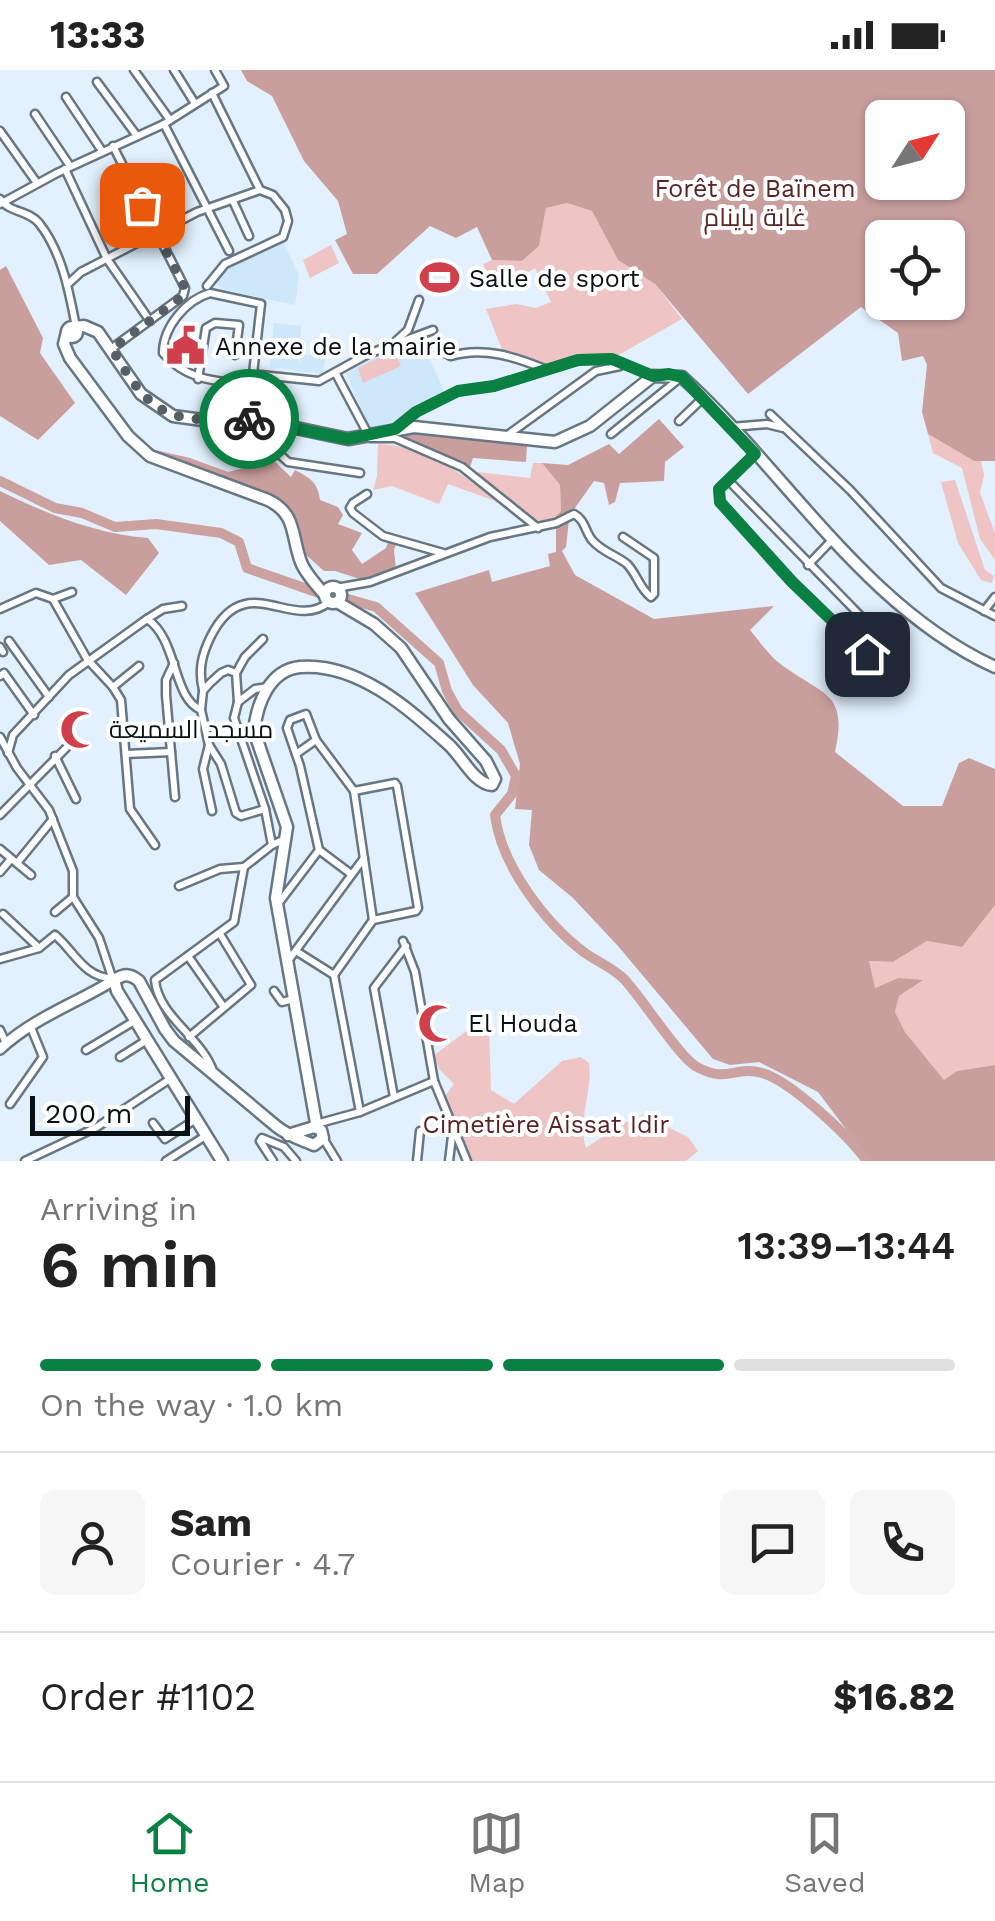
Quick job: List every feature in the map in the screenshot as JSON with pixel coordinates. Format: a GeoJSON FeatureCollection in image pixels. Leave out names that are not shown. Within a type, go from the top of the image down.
{"type":"FeatureCollection","features":[{"type":"Feature","properties":{"kind":"main road"},"geometry":{"type":"LineString","coordinates":[[3,1046],[30,1024],[128,974],[139,981],[165,1029],[186,1052],[288,1135],[315,1135],[278,905],[278,872],[287,838],[280,802],[254,731],[268,687],[284,670],[296,668],[328,670],[356,678],[381,690],[450,746],[481,783],[492,785],[494,774],[449,719],[402,648],[334,595],[302,564],[292,522],[281,508],[150,456],[128,436],[65,347],[72,331],[98,332],[134,384],[173,416],[210,422],[248,418],[348,439],[414,427],[540,442],[571,437],[653,376],[682,377],[912,615],[995,667]]}},
{"type":"Feature","properties":{"kind":"main road"},"geometry":{"type":"LineString","coordinates":[[112,979],[222,1161]]}},
{"type":"Feature","properties":{"kind":"street"},"geometry":{"type":"LineString","coordinates":[[134,70],[167,122],[229,251]]}},
{"type":"Feature","properties":{"kind":"street"},"geometry":{"type":"LineString","coordinates":[[174,70],[194,102]]}},
{"type":"Feature","properties":{"kind":"street"},"geometry":{"type":"LineString","coordinates":[[72,331],[68,284],[38,221],[6,208],[1,202],[167,122],[224,86],[215,70]]}},
{"type":"Feature","properties":{"kind":"street"},"geometry":{"type":"LineString","coordinates":[[97,82],[137,136]]}},
{"type":"Feature","properties":{"kind":"street"},"geometry":{"type":"LineString","coordinates":[[208,286],[225,264],[283,238],[288,221],[273,195],[260,190],[212,92]]}},
{"type":"Feature","properties":{"kind":"street"},"geometry":{"type":"LineString","coordinates":[[66,97],[102,150]]}},
{"type":"Feature","properties":{"kind":"street"},"geometry":{"type":"LineString","coordinates":[[35,114],[68,168],[107,259],[150,321]]}},
{"type":"Feature","properties":{"kind":"street"},"geometry":{"type":"LineString","coordinates":[[0,130],[38,184]]}},
{"type":"Feature","properties":{"kind":"street"},"geometry":{"type":"LineString","coordinates":[[112,349],[183,296],[185,288],[113,146]]}},
{"type":"Feature","properties":{"kind":"street"},"geometry":{"type":"LineString","coordinates":[[68,284],[81,272],[207,208],[260,190]]}},
{"type":"Feature","properties":{"kind":"street"},"geometry":{"type":"LineString","coordinates":[[234,201],[249,236]]}},
{"type":"Feature","properties":{"kind":"street"},"geometry":{"type":"LineString","coordinates":[[248,418],[262,304],[210,293],[202,295],[179,313],[163,344],[164,353],[198,379],[251,386]]}},
{"type":"Feature","properties":{"kind":"street"},"geometry":{"type":"LineString","coordinates":[[392,346],[408,330],[419,300]]}},
{"type":"Feature","properties":{"kind":"street"},"geometry":{"type":"LineString","coordinates":[[198,379],[206,328],[215,323],[239,325],[235,355]]}},
{"type":"Feature","properties":{"kind":"street"},"geometry":{"type":"LineString","coordinates":[[252,374],[319,381],[368,354],[434,330]]}},
{"type":"Feature","properties":{"kind":"street"},"geometry":{"type":"LineString","coordinates":[[414,337],[451,356],[467,351],[494,352],[546,370]]}},
{"type":"Feature","properties":{"kind":"street"},"geometry":{"type":"LineString","coordinates":[[395,429],[416,412],[458,391],[494,386],[600,358],[612,359],[622,366]]}},
{"type":"Feature","properties":{"kind":"street"},"geometry":{"type":"LineString","coordinates":[[505,437],[596,371],[622,366],[653,376]]}},
{"type":"Feature","properties":{"kind":"street"},"geometry":{"type":"LineString","coordinates":[[336,374],[366,434],[378,440],[394,438],[462,467],[538,528]]}},
{"type":"Feature","properties":{"kind":"street"},"geometry":{"type":"LineString","coordinates":[[611,434],[682,377]]}},
{"type":"Feature","properties":{"kind":"street"},"geometry":{"type":"LineString","coordinates":[[679,421],[703,398]]}},
{"type":"Feature","properties":{"kind":"street"},"geometry":{"type":"LineString","coordinates":[[770,414],[850,490],[940,588],[995,616]]}},
{"type":"Feature","properties":{"kind":"street"},"geometry":{"type":"LineString","coordinates":[[210,422],[216,433],[269,444],[288,462],[360,473]]}},
{"type":"Feature","properties":{"kind":"street"},"geometry":{"type":"LineString","coordinates":[[730,428],[767,424],[784,428]]}},
{"type":"Feature","properties":{"kind":"street"},"geometry":{"type":"LineString","coordinates":[[755,454],[719,489],[720,502],[792,582],[867,654]]}},
{"type":"Feature","properties":{"kind":"street"},"geometry":{"type":"LineString","coordinates":[[728,480],[882,638]]}},
{"type":"Feature","properties":{"kind":"street"},"geometry":{"type":"LineString","coordinates":[[367,494],[352,503],[353,513],[384,536],[445,553]]}},
{"type":"Feature","properties":{"kind":"street"},"geometry":{"type":"LineString","coordinates":[[265,808],[238,815],[222,764],[209,745],[200,710],[200,666],[206,646],[218,623],[232,608],[246,603],[316,610],[350,587],[490,538],[556,523],[569,514],[579,516],[589,537],[628,566],[636,582],[652,597],[654,558],[623,537]]}},
{"type":"Feature","properties":{"kind":"street"},"geometry":{"type":"LineString","coordinates":[[808,565],[834,538]]}},
{"type":"Feature","properties":{"kind":"street"},"geometry":{"type":"LineString","coordinates":[[53,600],[72,592]]}},
{"type":"Feature","properties":{"kind":"street"},"geometry":{"type":"LineString","coordinates":[[0,609],[36,594],[53,600],[87,659],[113,687],[121,700],[130,809],[155,845]]}},
{"type":"Feature","properties":{"kind":"street"},"geometry":{"type":"LineString","coordinates":[[984,612],[995,597]]}},
{"type":"Feature","properties":{"kind":"street"},"geometry":{"type":"LineString","coordinates":[[8,752],[11,738],[87,659],[163,609],[182,606]]}},
{"type":"Feature","properties":{"kind":"street"},"geometry":{"type":"LineString","coordinates":[[147,618],[166,642],[186,698],[200,710]]}},
{"type":"Feature","properties":{"kind":"street"},"geometry":{"type":"LineString","coordinates":[[263,639],[236,673],[238,702],[234,718],[265,808],[264,819],[272,845]]}},
{"type":"Feature","properties":{"kind":"street"},"geometry":{"type":"LineString","coordinates":[[9,641],[49,697]]}},
{"type":"Feature","properties":{"kind":"street"},"geometry":{"type":"LineString","coordinates":[[174,662],[166,680],[175,797]]}},
{"type":"Feature","properties":{"kind":"street"},"geometry":{"type":"LineString","coordinates":[[113,687],[138,666]]}},
{"type":"Feature","properties":{"kind":"street"},"geometry":{"type":"LineString","coordinates":[[0,676],[4,673],[34,715]]}},
{"type":"Feature","properties":{"kind":"street"},"geometry":{"type":"LineString","coordinates":[[203,691],[221,673],[236,673]]}},
{"type":"Feature","properties":{"kind":"street"},"geometry":{"type":"LineString","coordinates":[[238,702],[254,689],[268,687]]}},
{"type":"Feature","properties":{"kind":"street"},"geometry":{"type":"LineString","coordinates":[[352,874],[319,850],[287,728],[290,720],[308,716],[316,740],[354,791],[373,920]]}},
{"type":"Feature","properties":{"kind":"street"},"geometry":{"type":"LineString","coordinates":[[0,737],[53,819],[73,871],[73,898],[100,938],[112,979],[87,970],[56,935],[39,948],[0,959]]}},
{"type":"Feature","properties":{"kind":"street"},"geometry":{"type":"LineString","coordinates":[[296,754],[316,740]]}},
{"type":"Feature","properties":{"kind":"street"},"geometry":{"type":"LineString","coordinates":[[209,745],[203,769],[212,811]]}},
{"type":"Feature","properties":{"kind":"street"},"geometry":{"type":"LineString","coordinates":[[0,814],[66,748]]}},
{"type":"Feature","properties":{"kind":"street"},"geometry":{"type":"LineString","coordinates":[[126,754],[171,752]]}},
{"type":"Feature","properties":{"kind":"street"},"geometry":{"type":"LineString","coordinates":[[55,756],[76,799]]}},
{"type":"Feature","properties":{"kind":"street"},"geometry":{"type":"LineString","coordinates":[[354,791],[394,783],[398,786],[418,908],[373,920],[334,975],[360,1112]]}},
{"type":"Feature","properties":{"kind":"street"},"geometry":{"type":"LineString","coordinates":[[0,872],[53,819]]}},
{"type":"Feature","properties":{"kind":"street"},"geometry":{"type":"LineString","coordinates":[[179,886],[220,869],[244,867],[287,838]]}},
{"type":"Feature","properties":{"kind":"street"},"geometry":{"type":"LineString","coordinates":[[0,849],[32,875]]}},
{"type":"Feature","properties":{"kind":"street"},"geometry":{"type":"LineString","coordinates":[[278,905],[319,850]]}},
{"type":"Feature","properties":{"kind":"street"},"geometry":{"type":"LineString","coordinates":[[288,962],[364,857]]}},
{"type":"Feature","properties":{"kind":"street"},"geometry":{"type":"LineString","coordinates":[[213,1072],[207,1056],[158,994],[156,976],[220,934],[236,916],[244,867]]}},
{"type":"Feature","properties":{"kind":"street"},"geometry":{"type":"LineString","coordinates":[[55,912],[73,898]]}},
{"type":"Feature","properties":{"kind":"street"},"geometry":{"type":"LineString","coordinates":[[3,914],[39,948]]}},
{"type":"Feature","properties":{"kind":"street"},"geometry":{"type":"LineString","coordinates":[[190,1037],[247,990],[251,982],[220,934]]}},
{"type":"Feature","properties":{"kind":"street"},"geometry":{"type":"LineString","coordinates":[[394,1098],[374,988],[405,943],[415,972],[434,1081],[467,1161]]}},
{"type":"Feature","properties":{"kind":"street"},"geometry":{"type":"LineString","coordinates":[[296,951],[334,975]]}},
{"type":"Feature","properties":{"kind":"street"},"geometry":{"type":"LineString","coordinates":[[188,956],[223,1006]]}},
{"type":"Feature","properties":{"kind":"street"},"geometry":{"type":"LineString","coordinates":[[274,991],[282,1002],[294,999]]}},
{"type":"Feature","properties":{"kind":"street"},"geometry":{"type":"LineString","coordinates":[[86,1050],[136,1020]]}},
{"type":"Feature","properties":{"kind":"street"},"geometry":{"type":"LineString","coordinates":[[10,1104],[43,1057],[30,1024]]}},
{"type":"Feature","properties":{"kind":"street"},"geometry":{"type":"LineString","coordinates":[[0,1030],[3,1046]]}},
{"type":"Feature","properties":{"kind":"street"},"geometry":{"type":"LineString","coordinates":[[120,1057],[147,1040]]}},
{"type":"Feature","properties":{"kind":"street"},"geometry":{"type":"LineString","coordinates":[[25,1161],[97,1127],[171,1078]]}},
{"type":"Feature","properties":{"kind":"street"},"geometry":{"type":"LineString","coordinates":[[336,1160],[315,1135],[434,1081]]}},
{"type":"Feature","properties":{"kind":"street"},"geometry":{"type":"LineString","coordinates":[[153,1123],[165,1138],[196,1119]]}},
{"type":"Feature","properties":{"kind":"street"},"geometry":{"type":"LineString","coordinates":[[449,1161],[454,1125]]}},
{"type":"Feature","properties":{"kind":"street"},"geometry":{"type":"LineString","coordinates":[[417,1161],[420,1131]]}},
{"type":"Feature","properties":{"kind":"street"},"geometry":{"type":"LineString","coordinates":[[166,1161],[207,1135]]}},
{"type":"Feature","properties":{"kind":"street"},"geometry":{"type":"LineString","coordinates":[[273,1161],[260,1141],[262,1138],[284,1146],[296,1161]]}},
{"type":"Feature","properties":{"kind":"shaded area"},"geometry":{"type":"Polygon","coordinates":[[[283,242],[299,275],[295,305],[221,289],[215,281],[229,267],[283,242]]]}},
{"type":"Feature","properties":{"kind":"shaded area"},"geometry":{"type":"Polygon","coordinates":[[[274,323],[301,326],[299,366],[302,354],[326,356],[323,374],[270,367],[274,323]]]}},
{"type":"Feature","properties":{"kind":"shaded area"},"geometry":{"type":"Polygon","coordinates":[[[405,343],[425,349],[445,393],[396,422],[370,429],[346,374],[405,343]]]}},
{"type":"Feature","properties":{"kind":"green space","name":"Forêt de Baïnem غابة باينام"},"geometry":{"type":"Polygon","coordinates":[[[241,70],[995,70],[995,461],[974,461],[928,434],[922,412],[927,365],[923,356],[902,361],[898,333],[880,320],[965,320],[965,220],[865,220],[865,310],[861,307],[748,394],[655,284],[618,260],[592,211],[567,203],[546,208],[539,246],[522,261],[492,260],[477,227],[456,238],[430,226],[377,274],[353,274],[335,240],[347,234],[338,201],[304,161],[272,96],[247,81],[241,70]]]}},
{"type":"Feature","properties":{"kind":"green space"},"geometry":{"type":"Polygon","coordinates":[[[567,203],[592,211],[618,260],[655,284],[682,319],[615,357],[590,356],[546,366],[503,352],[486,309],[516,304],[536,308],[551,302],[535,268],[496,292],[483,264],[492,260],[522,261],[539,246],[546,208],[567,203]]]}},
{"type":"Feature","properties":{"kind":"green space"},"geometry":{"type":"Polygon","coordinates":[[[331,245],[339,263],[310,278],[303,260],[331,245]]]}},
{"type":"Feature","properties":{"kind":"green space"},"geometry":{"type":"Polygon","coordinates":[[[6,266],[43,338],[40,353],[75,403],[38,440],[0,416],[0,270],[6,266]]]}},
{"type":"Feature","properties":{"kind":"green space"},"geometry":{"type":"Polygon","coordinates":[[[394,350],[401,366],[363,383],[358,368],[394,350]]]}},
{"type":"Feature","properties":{"kind":"green space"},"geometry":{"type":"Polygon","coordinates":[[[659,419],[684,447],[665,462],[664,481],[620,483],[615,502],[609,505],[604,483],[594,481],[570,515],[549,524],[561,511],[560,485],[542,463],[568,465],[609,444],[619,454],[659,419]]]}},
{"type":"Feature","properties":{"kind":"green space"},"geometry":{"type":"Polygon","coordinates":[[[131,432],[155,450],[228,472],[252,466],[262,458],[272,459],[291,477],[295,470],[312,481],[320,500],[338,507],[343,515],[338,524],[362,533],[352,550],[362,564],[386,548],[389,539],[397,542],[396,569],[360,579],[324,571],[304,553],[293,516],[283,503],[158,458],[131,432]]]}},
{"type":"Feature","properties":{"kind":"green space"},"geometry":{"type":"Polygon","coordinates":[[[423,433],[527,445],[526,462],[473,458],[470,467],[392,435],[423,433]]]}},
{"type":"Feature","properties":{"kind":"green space"},"geometry":{"type":"Polygon","coordinates":[[[928,434],[974,461],[981,461],[984,475],[980,493],[995,533],[995,560],[980,539],[962,468],[933,453],[928,434]]]}},
{"type":"Feature","properties":{"kind":"green space"},"geometry":{"type":"Polygon","coordinates":[[[378,444],[410,449],[441,462],[495,501],[448,484],[439,504],[392,486],[373,490],[378,444]]]}},
{"type":"Feature","properties":{"kind":"green space"},"geometry":{"type":"Polygon","coordinates":[[[533,463],[542,463],[560,485],[561,511],[549,524],[519,510],[477,472],[530,478],[533,463]]]}},
{"type":"Feature","properties":{"kind":"green space"},"geometry":{"type":"Polygon","coordinates":[[[955,480],[985,570],[994,576],[992,583],[981,580],[958,543],[941,482],[955,480]]]}},
{"type":"Feature","properties":{"kind":"green space"},"geometry":{"type":"Polygon","coordinates":[[[0,491],[72,522],[148,538],[159,553],[126,595],[81,560],[49,565],[0,521],[0,491]]]}},
{"type":"Feature","properties":{"kind":"green space"},"geometry":{"type":"Polygon","coordinates":[[[569,520],[566,547],[562,551],[575,575],[654,619],[774,606],[750,630],[778,662],[830,698],[838,718],[835,752],[903,806],[942,806],[959,763],[969,758],[995,769],[995,905],[962,947],[927,941],[893,962],[869,961],[875,988],[898,978],[923,980],[899,996],[895,1012],[905,1032],[944,1080],[957,1071],[995,1065],[995,1161],[870,1161],[818,1092],[759,1062],[730,1065],[713,1059],[618,946],[573,898],[539,870],[529,845],[532,810],[515,809],[520,764],[508,723],[473,685],[415,593],[489,570],[492,582],[550,566],[548,554],[556,552],[556,528],[569,520]]]}},
{"type":"Feature","properties":{"kind":"green space"},"geometry":{"type":"Polygon","coordinates":[[[992,904],[995,1065],[957,1071],[944,1080],[905,1032],[895,1012],[899,996],[921,981],[898,978],[875,988],[868,961],[893,962],[927,941],[962,947],[992,904]]]}},
{"type":"Feature","properties":{"kind":"green space","name":"Cimetière Aissat Idir"},"geometry":{"type":"Polygon","coordinates":[[[481,1020],[489,1027],[491,1090],[514,1104],[562,1061],[581,1057],[589,1063],[583,1127],[586,1148],[619,1125],[643,1115],[688,1137],[698,1151],[686,1161],[470,1161],[445,1096],[454,1084],[433,1056],[481,1020]]]}},
{"type":"Feature","properties":{"kind":"waterway"},"geometry":{"type":"LineString","coordinates":[[0,481],[55,508],[82,513],[115,527],[156,524],[221,533],[239,542],[247,568],[319,593]]}},
{"type":"Feature","properties":{"kind":"waterway"},"geometry":{"type":"LineString","coordinates":[[348,599],[376,607],[439,663],[458,711],[501,750],[516,776],[512,794],[495,815],[499,834],[516,873],[555,926],[585,953],[624,979],[689,1061],[716,1074],[753,1071],[774,1078],[819,1111],[867,1161]]}},
{"type":"Feature","properties":{"kind":"way so far"},"geometry":{"type":"LineString","coordinates":[[142,205],[185,288],[183,296],[112,349],[142,394],[173,416],[210,422],[249,419]]}},
{"type":"Feature","properties":{"kind":"place","name":"Salle de sport"},"geometry":{"type":"Point","coordinates":[439,278]}},
{"type":"Feature","properties":{"kind":"place","name":"Annexe de la mairie"},"geometry":{"type":"Point","coordinates":[185,346]}},
{"type":"Feature","properties":{"kind":"place","name":"مسجد السميعة"},"geometry":{"type":"Point","coordinates":[79,729]}},
{"type":"Feature","properties":{"kind":"place","name":"El Houda"},"geometry":{"type":"Point","coordinates":[438,1023]}},
{"type":"Feature","properties":{"kind":"route"},"geometry":{"type":"LineString","coordinates":[[249,419],[348,439],[395,429],[416,412],[458,391],[494,386],[578,360],[612,359],[653,376],[682,377],[755,454],[719,489],[720,502],[792,582],[867,654]]}}]}
